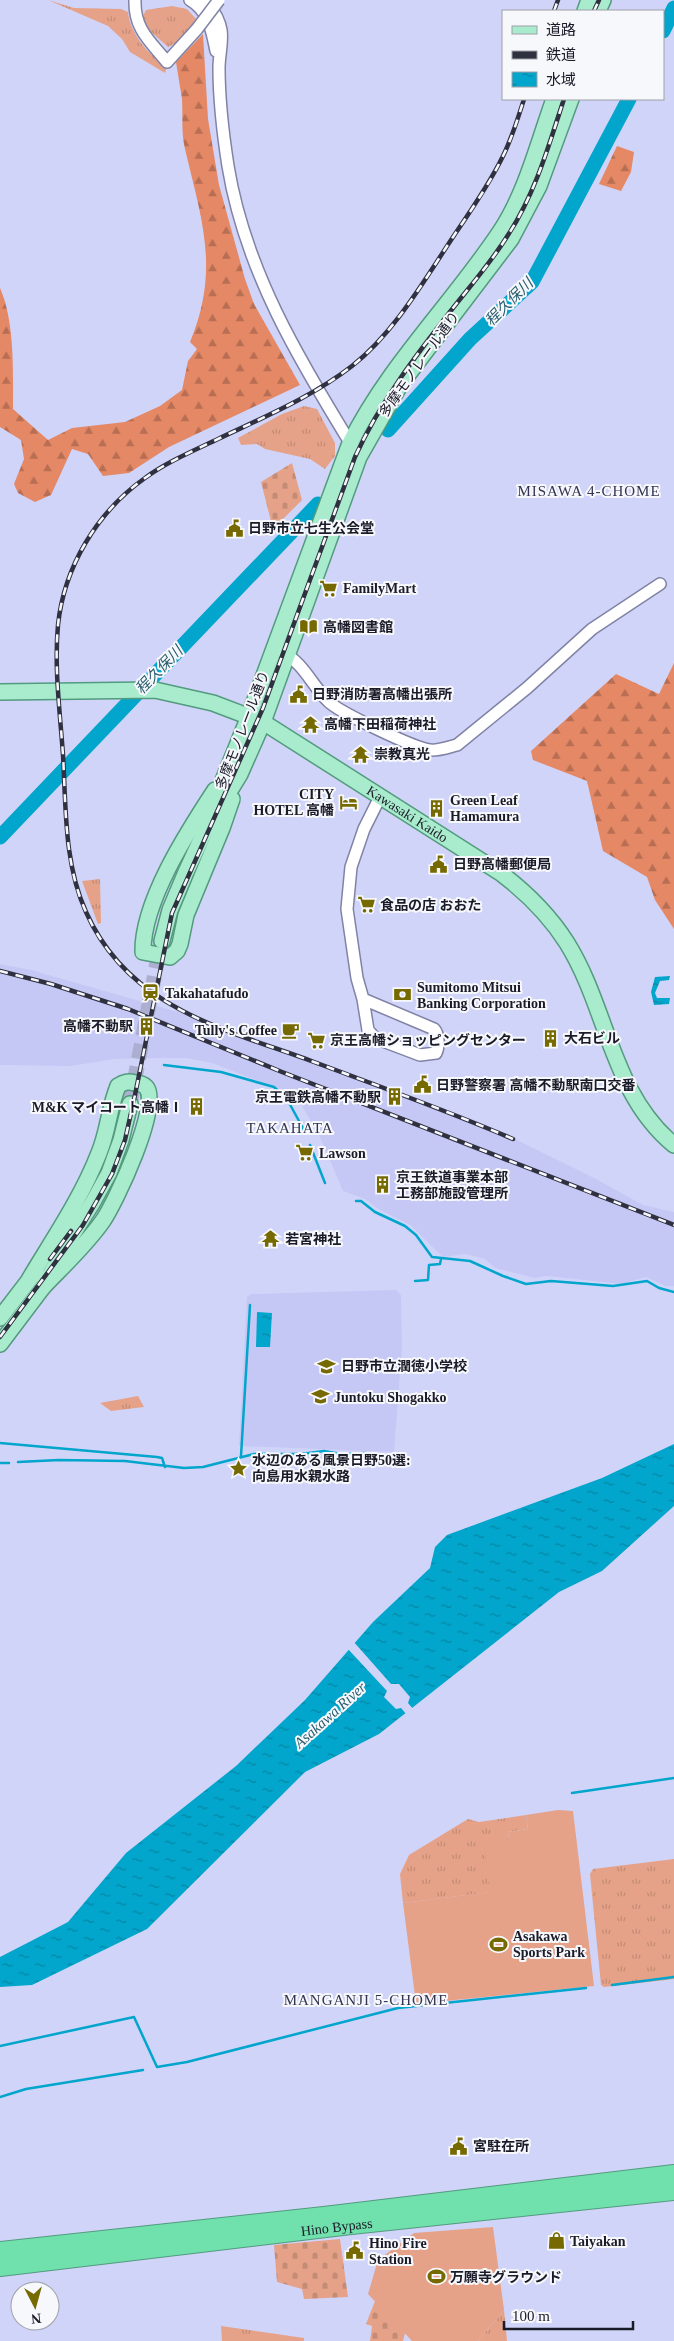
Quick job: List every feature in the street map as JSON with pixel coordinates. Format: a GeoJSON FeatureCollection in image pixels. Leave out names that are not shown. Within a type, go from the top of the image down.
{"type":"FeatureCollection","features":[{"type":"Feature","properties":{"kind":"highway","name":"Hino Bypass"},"geometry":{"type":"LineString","coordinates":[[0,2250],[304,2218],[674,2174]]}},
{"type":"Feature","properties":{"kind":"highway","name":"Hino Bypass"},"geometry":{"type":"LineString","coordinates":[[0,2267],[370,2223],[674,2191]]}},
{"type":"Feature","properties":{"kind":"main road","name":"多摩モノレール通り"},"geometry":{"type":"LineString","coordinates":[[204,833],[240,774],[274,648],[350,443],[360,423],[390,377],[500,231],[525,182],[554,100]]}},
{"type":"Feature","properties":{"kind":"main road","name":"多摩モノレール通り"},"geometry":{"type":"LineString","coordinates":[[162,941],[170,910],[204,833],[225,776],[288,655],[359,457],[400,385],[512,239],[539,186],[571,100]]}},
{"type":"Feature","properties":{"kind":"main road","name":"Kawasaki Kaido"},"geometry":{"type":"LineString","coordinates":[[0,692],[148,690],[191,696],[256,719],[502,874],[520,888],[555,924],[567,942],[629,1090],[656,1129],[674,1145]]}},
{"type":"Feature","properties":{"kind":"main road"},"geometry":{"type":"LineString","coordinates":[[225,776],[169,866],[154,903],[143,942],[143,952],[170,957],[177,951],[186,914],[222,828],[240,774]]}},
{"type":"Feature","properties":{"kind":"main road"},"geometry":{"type":"LineString","coordinates":[[0,1318],[30,1278],[59,1231],[94,1166],[104,1140],[118,1086],[129,1081],[146,1087],[149,1093],[147,1112],[137,1149],[119,1195],[96,1230],[43,1287],[1,1342]]}},
{"type":"Feature","properties":{"kind":"main road"},"geometry":{"type":"LineString","coordinates":[[43,1287],[109,1173],[121,1140],[130,1104]]}},
{"type":"Feature","properties":{"kind":"main road"},"geometry":{"type":"LineString","coordinates":[[30,1278],[71,1236]]}},
{"type":"Feature","properties":{"kind":"street"},"geometry":{"type":"LineString","coordinates":[[135,0],[135,16],[141,31],[167,62],[197,29],[218,0]]}},
{"type":"Feature","properties":{"kind":"street"},"geometry":{"type":"LineString","coordinates":[[190,0],[203,10],[209,20],[219,65]]}},
{"type":"Feature","properties":{"kind":"street"},"geometry":{"type":"LineString","coordinates":[[205,0],[216,15],[221,29],[219,65],[224,135],[232,192],[252,259],[283,327],[359,457]]}},
{"type":"Feature","properties":{"kind":"street"},"geometry":{"type":"LineString","coordinates":[[274,648],[288,655],[299,664],[322,694],[336,708],[406,742],[431,750],[456,745],[526,688],[592,629],[660,584]]}},
{"type":"Feature","properties":{"kind":"street"},"geometry":{"type":"LineString","coordinates":[[363,999],[434,1029],[437,1032],[437,1052],[434,1055],[420,1055],[375,1038],[368,1030],[363,999],[356,978],[347,919],[348,882],[357,847],[380,797]]}},
{"type":"Feature","properties":{"kind":"shaded area"},"geometry":{"type":"Polygon","coordinates":[[[0,964],[31,970],[185,1014],[303,1055],[487,1125],[596,1179],[643,1205],[674,1212],[674,1286],[666,1286],[646,1277],[621,1284],[547,1276],[534,1278],[495,1268],[485,1259],[466,1254],[443,1257],[410,1225],[380,1210],[365,1199],[343,1191],[320,1137],[298,1099],[290,1093],[212,1063],[186,1058],[154,1058],[115,1059],[70,1066],[0,1065],[0,964]]]}},
{"type":"Feature","properties":{"kind":"shaded area","name":"Juntoku Shogakko"},"geometry":{"type":"Polygon","coordinates":[[[396,1290],[401,1295],[402,1348],[394,1452],[239,1446],[247,1297],[251,1294],[396,1290]]]}},
{"type":"Feature","properties":{"kind":"green space"},"geometry":{"type":"Polygon","coordinates":[[[48,0],[74,8],[121,9],[128,12],[130,23],[139,40],[151,54],[167,67],[165,73],[130,52],[122,39],[108,26],[48,0]]]}},
{"type":"Feature","properties":{"kind":"green space"},"geometry":{"type":"Polygon","coordinates":[[[172,6],[187,9],[196,19],[180,41],[168,47],[150,31],[142,18],[146,10],[172,6]]]}},
{"type":"Feature","properties":{"kind":"green space"},"geometry":{"type":"Polygon","coordinates":[[[203,34],[208,119],[219,185],[245,279],[254,304],[300,385],[169,447],[129,473],[103,476],[88,454],[72,449],[51,495],[35,502],[18,493],[14,484],[24,459],[21,440],[0,427],[0,288],[5,301],[11,332],[13,409],[48,440],[72,428],[125,422],[160,406],[182,390],[188,361],[197,349],[190,342],[199,316],[206,268],[202,223],[184,143],[182,99],[176,62],[203,34]]]}},
{"type":"Feature","properties":{"kind":"green space"},"geometry":{"type":"Polygon","coordinates":[[[617,146],[634,152],[631,172],[621,191],[599,184],[617,146]]]}},
{"type":"Feature","properties":{"kind":"green space"},"geometry":{"type":"Polygon","coordinates":[[[304,406],[317,409],[335,443],[335,456],[325,469],[310,459],[265,449],[257,444],[241,445],[238,438],[282,414],[304,406]]]}},
{"type":"Feature","properties":{"kind":"green space"},"geometry":{"type":"Polygon","coordinates":[[[292,463],[302,500],[273,529],[261,482],[292,463]]]}},
{"type":"Feature","properties":{"kind":"green space"},"geometry":{"type":"Polygon","coordinates":[[[674,663],[674,929],[655,900],[647,877],[603,851],[587,781],[533,760],[531,751],[616,674],[659,694],[674,663]]]}},
{"type":"Feature","properties":{"kind":"green space"},"geometry":{"type":"Polygon","coordinates":[[[100,879],[101,923],[98,924],[82,881],[100,879]]]}},
{"type":"Feature","properties":{"kind":"green space"},"geometry":{"type":"Polygon","coordinates":[[[138,1396],[144,1407],[111,1411],[100,1403],[138,1396]]]}},
{"type":"Feature","properties":{"kind":"green space","name":"Asakawa Sports Park"},"geometry":{"type":"Polygon","coordinates":[[[558,1810],[573,1811],[594,1986],[416,2004],[403,1903],[490,1892],[484,1841],[509,1838],[508,1832],[528,1829],[526,1815],[558,1810]]]}},
{"type":"Feature","properties":{"kind":"green space"},"geometry":{"type":"Polygon","coordinates":[[[526,1815],[528,1829],[508,1832],[509,1838],[491,1892],[403,1903],[400,1874],[409,1855],[468,1819],[479,1822],[526,1815]]]}},
{"type":"Feature","properties":{"kind":"green space"},"geometry":{"type":"Polygon","coordinates":[[[674,1859],[674,1979],[604,1987],[601,1985],[590,1874],[593,1869],[674,1859]]]}},
{"type":"Feature","properties":{"kind":"green space","name":"万願寺グラウンド"},"geometry":{"type":"Polygon","coordinates":[[[493,2227],[504,2310],[478,2341],[412,2341],[368,2294],[378,2260],[414,2233],[493,2227]]]}},
{"type":"Feature","properties":{"kind":"green space"},"geometry":{"type":"Polygon","coordinates":[[[340,2239],[348,2297],[304,2299],[302,2289],[277,2282],[274,2245],[340,2239]]]}},
{"type":"Feature","properties":{"kind":"green space"},"geometry":{"type":"Polygon","coordinates":[[[375,2301],[405,2333],[403,2341],[370,2341],[372,2326],[366,2324],[375,2301]]]}},
{"type":"Feature","properties":{"kind":"green space"},"geometry":{"type":"Polygon","coordinates":[[[504,2310],[507,2341],[478,2341],[504,2310]]]}},
{"type":"Feature","properties":{"kind":"green space"},"geometry":{"type":"Polygon","coordinates":[[[221,2326],[304,2338],[304,2341],[222,2341],[221,2326]]]}},
{"type":"Feature","properties":{"kind":"water"},"geometry":{"type":"Polygon","coordinates":[[[670,976],[669,980],[660,981],[655,993],[657,998],[670,998],[669,1004],[654,1005],[651,992],[655,977],[670,976]]]}},
{"type":"Feature","properties":{"kind":"water"},"geometry":{"type":"Polygon","coordinates":[[[257,1312],[272,1313],[270,1347],[256,1347],[257,1312]]]}},
{"type":"Feature","properties":{"kind":"water","name":"Asakawa River"},"geometry":{"type":"Polygon","coordinates":[[[674,1444],[674,1506],[602,1571],[559,1592],[379,1734],[305,1772],[147,1929],[32,1985],[0,1987],[0,1957],[68,1922],[126,1853],[236,1766],[305,1700],[373,1622],[430,1568],[435,1547],[447,1535],[602,1478],[674,1444]]]}},
{"type":"Feature","properties":{"kind":"pier"},"geometry":{"type":"Polygon","coordinates":[[[353,1641],[391,1684],[399,1684],[410,1697],[408,1703],[414,1710],[407,1715],[401,1708],[396,1709],[384,1697],[387,1691],[347,1648],[353,1641]]]}},
{"type":"Feature","properties":{"kind":"waterway","name":"程久保川"},"geometry":{"type":"LineString","coordinates":[[664,29],[674,8]]}},
{"type":"Feature","properties":{"kind":"waterway","name":"程久保川"},"geometry":{"type":"LineString","coordinates":[[388,430],[470,339],[532,282],[628,100]]}},
{"type":"Feature","properties":{"kind":"waterway","name":"程久保川"},"geometry":{"type":"LineString","coordinates":[[0,837],[318,504]]}},
{"type":"Feature","properties":{"kind":"waterway"},"geometry":{"type":"LineString","coordinates":[[164,1065],[221,1072],[274,1087],[287,1099],[305,1132]]}},
{"type":"Feature","properties":{"kind":"waterway"},"geometry":{"type":"LineString","coordinates":[[310,1145],[325,1183]]}},
{"type":"Feature","properties":{"kind":"waterway"},"geometry":{"type":"LineString","coordinates":[[356,1201],[361,1201],[375,1212],[405,1226],[416,1235],[432,1257],[470,1261],[526,1284],[551,1281],[613,1286],[647,1281],[659,1288],[674,1292]]}},
{"type":"Feature","properties":{"kind":"waterway"},"geometry":{"type":"LineString","coordinates":[[415,1281],[428,1280],[429,1265],[440,1264],[441,1259]]}},
{"type":"Feature","properties":{"kind":"waterway"},"geometry":{"type":"LineString","coordinates":[[241,1456],[250,1305]]}},
{"type":"Feature","properties":{"kind":"waterway"},"geometry":{"type":"LineString","coordinates":[[0,1443],[157,1457],[162,1458],[165,1467]]}},
{"type":"Feature","properties":{"kind":"waterway"},"geometry":{"type":"LineString","coordinates":[[18,1462],[59,1460],[125,1461],[184,1468],[203,1467],[254,1454],[301,1454],[324,1451],[341,1454],[365,1453],[396,1464]]}},
{"type":"Feature","properties":{"kind":"waterway"},"geometry":{"type":"LineString","coordinates":[[0,1463],[9,1463]]}},
{"type":"Feature","properties":{"kind":"waterway"},"geometry":{"type":"LineString","coordinates":[[572,1793],[674,1778]]}},
{"type":"Feature","properties":{"kind":"waterway"},"geometry":{"type":"LineString","coordinates":[[612,1985],[674,1977]]}},
{"type":"Feature","properties":{"kind":"waterway"},"geometry":{"type":"LineString","coordinates":[[0,2046],[134,2017],[157,2067],[187,2062],[398,2008],[586,1988]]}},
{"type":"Feature","properties":{"kind":"waterway"},"geometry":{"type":"LineString","coordinates":[[0,2097],[26,2089],[143,2070]]}},
{"type":"Feature","properties":{"kind":"tunnel"},"geometry":{"type":"LineString","coordinates":[[130,1104],[161,942]]}},
{"type":"Feature","properties":{"kind":"railway"},"geometry":{"type":"LineString","coordinates":[[554,10],[558,0]]}},
{"type":"Feature","properties":{"kind":"railway"},"geometry":{"type":"LineString","coordinates":[[594,10],[599,0]]}},
{"type":"Feature","properties":{"kind":"railway"},"geometry":{"type":"LineString","coordinates":[[513,1139],[414,1099],[214,1026],[183,1011],[154,993],[127,972],[104,945],[86,912],[74,875],[67,835],[58,690],[57,641],[61,603],[67,582],[86,543],[112,507],[145,478],[162,467],[304,397],[337,377],[368,352],[396,321],[421,287],[487,186],[515,128],[524,100]]}},
{"type":"Feature","properties":{"kind":"railway"},"geometry":{"type":"LineString","coordinates":[[0,1337],[83,1225],[112,1174],[125,1140],[172,913],[263,708],[355,457],[387,398],[426,343],[489,263],[518,219],[534,186],[564,100]]}},
{"type":"Feature","properties":{"kind":"railway"},"geometry":{"type":"LineString","coordinates":[[0,971],[51,984],[128,1009],[282,1072],[674,1225]]}},
{"type":"Feature","properties":{"kind":"railway"},"geometry":{"type":"LineString","coordinates":[[50,1259],[71,1231]]}},
{"type":"Feature","properties":{"kind":"place","name":"日野市立七生公会堂"},"geometry":{"type":"Point","coordinates":[234,528]}},
{"type":"Feature","properties":{"kind":"place","name":"FamilyMart"},"geometry":{"type":"Point","coordinates":[329,588]}},
{"type":"Feature","properties":{"kind":"place","name":"高幡図書館"},"geometry":{"type":"Point","coordinates":[309,627]}},
{"type":"Feature","properties":{"kind":"place","name":"日野消防署高幡出張所"},"geometry":{"type":"Point","coordinates":[298,694]}},
{"type":"Feature","properties":{"kind":"place","name":"高幡下田稲荷神社"},"geometry":{"type":"Point","coordinates":[310,724]}},
{"type":"Feature","properties":{"kind":"place","name":"崇教真光"},"geometry":{"type":"Point","coordinates":[360,754]}},
{"type":"Feature","properties":{"kind":"place","name":"CITY HOTEL 高幡"},"geometry":{"type":"Point","coordinates":[348,802]}},
{"type":"Feature","properties":{"kind":"place","name":"Green Leaf Hamamura"},"geometry":{"type":"Point","coordinates":[436,808]}},
{"type":"Feature","properties":{"kind":"place","name":"日野高幡郵便局"},"geometry":{"type":"Point","coordinates":[439,864]}},
{"type":"Feature","properties":{"kind":"place","name":"食品の店 おおた"},"geometry":{"type":"Point","coordinates":[366,905]}},
{"type":"Feature","properties":{"kind":"place","name":"Takahatafudo"},"geometry":{"type":"Point","coordinates":[151,993]}},
{"type":"Feature","properties":{"kind":"place","name":"Sumitomo Mitsui Banking Corporation"},"geometry":{"type":"Point","coordinates":[403,995]}},
{"type":"Feature","properties":{"kind":"place","name":"高幡不動駅"},"geometry":{"type":"Point","coordinates":[147,1026]}},
{"type":"Feature","properties":{"kind":"place","name":"Tully's Coffee"},"geometry":{"type":"Point","coordinates":[291,1030]}},
{"type":"Feature","properties":{"kind":"place","name":"大石ビル"},"geometry":{"type":"Point","coordinates":[550,1038]}},
{"type":"Feature","properties":{"kind":"place","name":"京王高幡ショッピングセンター"},"geometry":{"type":"Point","coordinates":[316,1040]}},
{"type":"Feature","properties":{"kind":"place","name":"日野警察署 高幡不動駅南口交番"},"geometry":{"type":"Point","coordinates":[422,1085]}},
{"type":"Feature","properties":{"kind":"place","name":"京王電鉄高幡不動駅"},"geometry":{"type":"Point","coordinates":[395,1097]}},
{"type":"Feature","properties":{"kind":"place","name":"M&K マイコート高幡Ⅰ"},"geometry":{"type":"Point","coordinates":[197,1107]}},
{"type":"Feature","properties":{"kind":"place","name":"Lawson"},"geometry":{"type":"Point","coordinates":[305,1153]}},
{"type":"Feature","properties":{"kind":"place","name":"京王鉄道事業本部 工務部施設管理所"},"geometry":{"type":"Point","coordinates":[382,1185]}},
{"type":"Feature","properties":{"kind":"place","name":"若宮神社"},"geometry":{"type":"Point","coordinates":[271,1239]}},
{"type":"Feature","properties":{"kind":"place","name":"日野市立潤徳小学校"},"geometry":{"type":"Point","coordinates":[327,1366]}},
{"type":"Feature","properties":{"kind":"place","name":"Juntoku Shogakko"},"geometry":{"type":"Point","coordinates":[320,1397]}},
{"type":"Feature","properties":{"kind":"place","name":"水辺のある風景日野50選: 向島用水親水路"},"geometry":{"type":"Point","coordinates":[238,1468]}},
{"type":"Feature","properties":{"kind":"place","name":"Asakawa Sports Park"},"geometry":{"type":"Point","coordinates":[499,1944]}},
{"type":"Feature","properties":{"kind":"place","name":"宮駐在所"},"geometry":{"type":"Point","coordinates":[459,2146]}},
{"type":"Feature","properties":{"kind":"place","name":"Taiyakan"},"geometry":{"type":"Point","coordinates":[556,2241]}},
{"type":"Feature","properties":{"kind":"place","name":"Hino Fire Station"},"geometry":{"type":"Point","coordinates":[355,2251]}},
{"type":"Feature","properties":{"kind":"place","name":"万願寺グラウンド"},"geometry":{"type":"Point","coordinates":[436,2277]}},
{"type":"Feature","properties":{"kind":"district","name":"MISAWA 4-CHOME"},"geometry":{"type":"Point","coordinates":[589,491]}},
{"type":"Feature","properties":{"kind":"district","name":"TAKAHATA"},"geometry":{"type":"Point","coordinates":[290,1128]}},
{"type":"Feature","properties":{"kind":"district","name":"MANGANJI 5-CHOME"},"geometry":{"type":"Point","coordinates":[366,2000]}}]}
